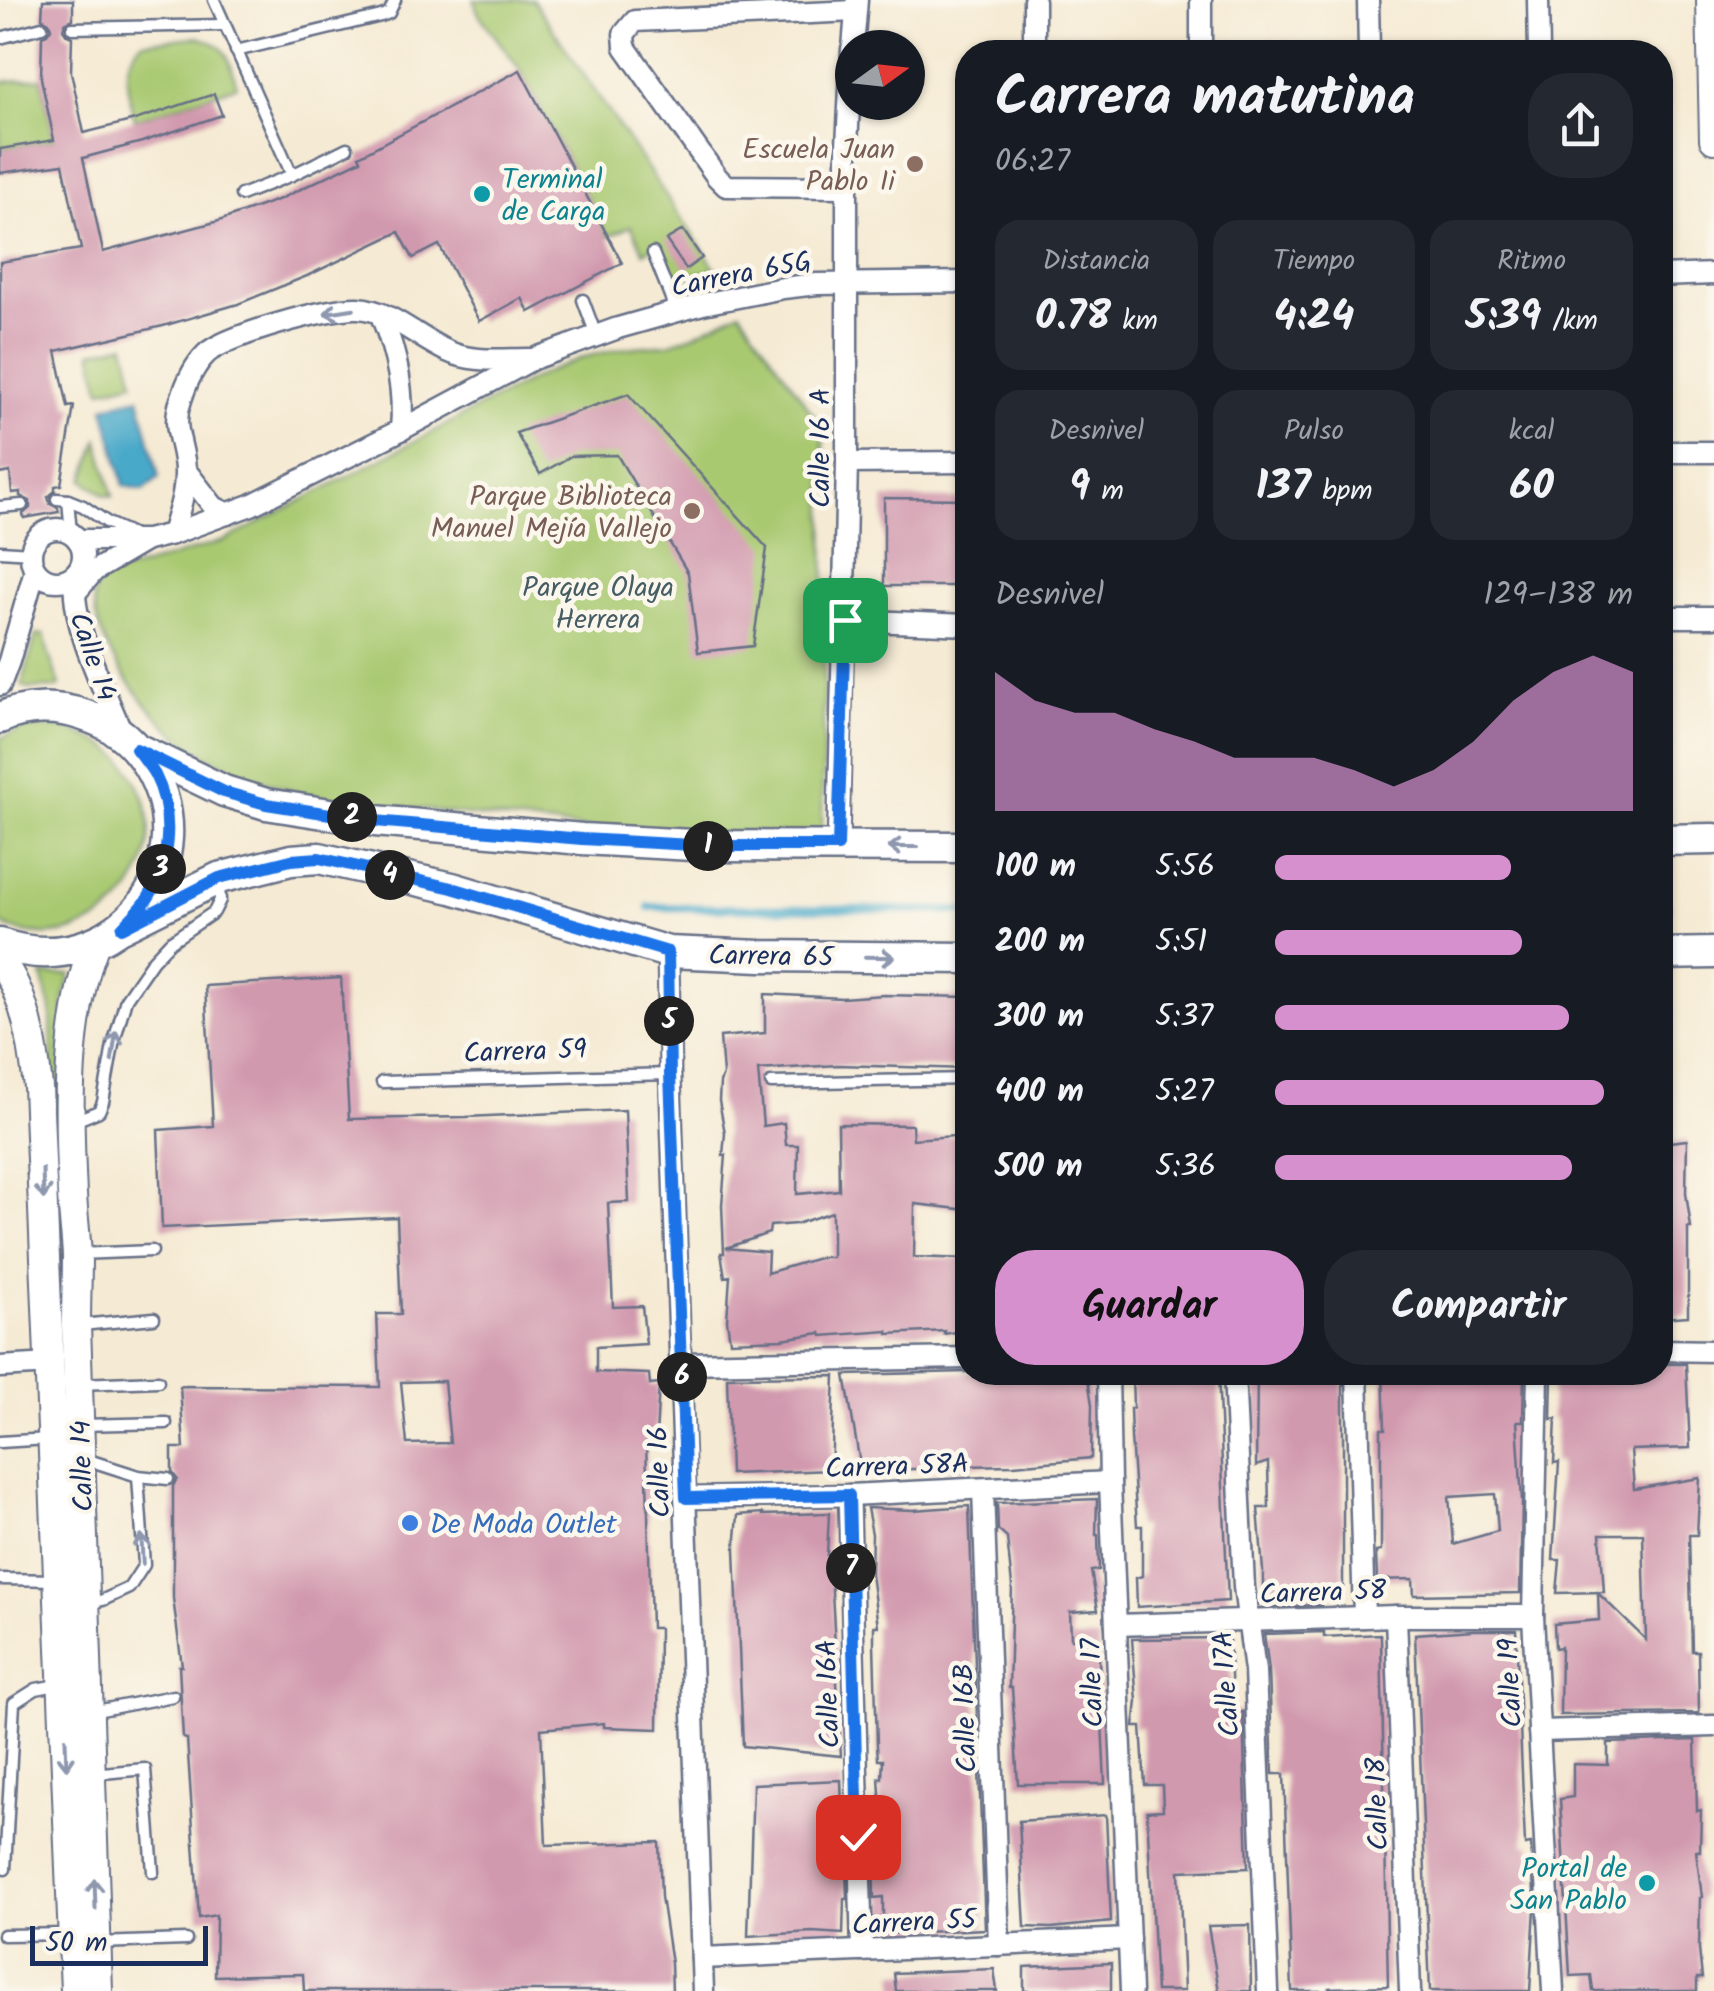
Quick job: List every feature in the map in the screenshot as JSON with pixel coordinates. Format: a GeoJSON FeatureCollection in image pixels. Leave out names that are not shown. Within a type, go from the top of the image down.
{"type":"FeatureCollection","features":[{"type":"Feature","properties":{"kind":"main road"},"geometry":{"type":"LineString","coordinates":[[0,718],[38,708],[68,710],[97,719],[129,742],[224,792],[266,804],[375,821],[711,846],[955,847]]}},
{"type":"Feature","properties":{"kind":"main road"},"geometry":{"type":"LineString","coordinates":[[108,935],[144,903],[160,874],[168,842],[166,808],[156,776],[129,742]]}},
{"type":"Feature","properties":{"kind":"main road"},"geometry":{"type":"LineString","coordinates":[[1673,840],[1714,839]]}},
{"type":"Feature","properties":{"kind":"main road","name":"Carrera 65"},"geometry":{"type":"LineString","coordinates":[[0,944],[24,952],[69,951],[219,878],[291,860],[319,858],[452,888],[668,952],[955,958]]}},
{"type":"Feature","properties":{"kind":"main road"},"geometry":{"type":"LineString","coordinates":[[1673,954],[1714,953]]}},
{"type":"Feature","properties":{"kind":"street"},"geometry":{"type":"LineString","coordinates":[[1034,0],[1034,40]]}},
{"type":"Feature","properties":{"kind":"street"},"geometry":{"type":"LineString","coordinates":[[1201,0],[1201,40]]}},
{"type":"Feature","properties":{"kind":"street"},"geometry":{"type":"LineString","coordinates":[[1368,0],[1368,40]]}},
{"type":"Feature","properties":{"kind":"street"},"geometry":{"type":"LineString","coordinates":[[1538,0],[1539,40]]}},
{"type":"Feature","properties":{"kind":"street"},"geometry":{"type":"LineString","coordinates":[[846,186],[726,186],[625,47],[624,34],[634,21],[856,5]]}},
{"type":"Feature","properties":{"kind":"street","name":"Calle 16 A"},"geometry":{"type":"LineString","coordinates":[[854,30],[856,5]]}},
{"type":"Feature","properties":{"kind":"street"},"geometry":{"type":"LineString","coordinates":[[1712,16],[1714,139]]}},
{"type":"Feature","properties":{"kind":"street","name":"Calle 16 A"},"geometry":{"type":"LineString","coordinates":[[838,846],[845,620],[849,120]]}},
{"type":"Feature","properties":{"kind":"street"},"geometry":{"type":"LineString","coordinates":[[1673,276],[1714,274]]}},
{"type":"Feature","properties":{"kind":"street","name":"Carrera 65G"},"geometry":{"type":"LineString","coordinates":[[75,537],[147,540],[228,514],[401,430],[533,359],[676,312],[783,288],[955,282]]}},
{"type":"Feature","properties":{"kind":"street","name":"Carrera 65G"},"geometry":{"type":"LineString","coordinates":[[228,514],[203,496],[186,471],[176,432],[178,406],[188,380],[207,353],[222,342],[359,308],[381,314],[466,359],[533,359]]}},
{"type":"Feature","properties":{"kind":"street"},"geometry":{"type":"LineString","coordinates":[[381,314],[400,372],[401,430]]}},
{"type":"Feature","properties":{"kind":"street"},"geometry":{"type":"LineString","coordinates":[[1673,452],[1714,452]]}},
{"type":"Feature","properties":{"kind":"street"},"geometry":{"type":"LineString","coordinates":[[847,463],[955,462]]}},
{"type":"Feature","properties":{"kind":"street","name":"Carrera 65G"},"geometry":{"type":"LineString","coordinates":[[172,534],[186,471]]}},
{"type":"Feature","properties":{"kind":"street"},"geometry":{"type":"LineString","coordinates":[[53,529],[75,537],[82,558],[75,574],[58,582],[41,576],[33,561],[37,538],[53,529]]}},
{"type":"Feature","properties":{"kind":"street"},"geometry":{"type":"LineString","coordinates":[[74,597],[94,571],[147,540]]}},
{"type":"Feature","properties":{"kind":"street","name":"Calle 14"},"geometry":{"type":"LineString","coordinates":[[0,685],[13,648],[33,561]]}},
{"type":"Feature","properties":{"kind":"street","name":"Calle 14"},"geometry":{"type":"LineString","coordinates":[[75,574],[74,597],[83,634],[129,742]]}},
{"type":"Feature","properties":{"kind":"street"},"geometry":{"type":"LineString","coordinates":[[1673,617],[1714,617]]}},
{"type":"Feature","properties":{"kind":"street"},"geometry":{"type":"LineString","coordinates":[[845,620],[955,624]]}},
{"type":"Feature","properties":{"kind":"street","name":"Calle 14"},"geometry":{"type":"LineString","coordinates":[[75,1991],[85,1939],[90,1774],[72,1194],[73,1047],[82,980],[108,935]]}},
{"type":"Feature","properties":{"kind":"street","name":"Calle 16"},"geometry":{"type":"LineString","coordinates":[[668,952],[703,1991]]}},
{"type":"Feature","properties":{"kind":"street","name":"Calle 14"},"geometry":{"type":"LineString","coordinates":[[0,960],[18,995],[34,1054],[39,1106],[64,1684],[85,1939],[98,1991]]}},
{"type":"Feature","properties":{"kind":"street"},"geometry":{"type":"LineString","coordinates":[[1673,1350],[1714,1350]]}},
{"type":"Feature","properties":{"kind":"street"},"geometry":{"type":"LineString","coordinates":[[682,1363],[955,1358]]}},
{"type":"Feature","properties":{"kind":"street"},"geometry":{"type":"LineString","coordinates":[[0,1367],[50,1364]]}},
{"type":"Feature","properties":{"kind":"street","name":"Calle 17"},"geometry":{"type":"LineString","coordinates":[[1108,1385],[1131,1991]]}},
{"type":"Feature","properties":{"kind":"street","name":"Calle 17A"},"geometry":{"type":"LineString","coordinates":[[1235,1385],[1244,1587],[1255,1671],[1268,1991]]}},
{"type":"Feature","properties":{"kind":"street"},"geometry":{"type":"LineString","coordinates":[[1357,1385],[1364,1618]]}},
{"type":"Feature","properties":{"kind":"street","name":"Calle 19"},"geometry":{"type":"LineString","coordinates":[[1538,1385],[1533,1616],[1553,1991]]}},
{"type":"Feature","properties":{"kind":"street","name":"Carrera 58A"},"geometry":{"type":"LineString","coordinates":[[686,1498],[849,1495],[1110,1482]]}},
{"type":"Feature","properties":{"kind":"street","name":"Calle 16B"},"geometry":{"type":"LineString","coordinates":[[983,1489],[999,1944]]}},
{"type":"Feature","properties":{"kind":"street","name":"Calle 16A"},"geometry":{"type":"LineString","coordinates":[[849,1495],[862,1951]]}},
{"type":"Feature","properties":{"kind":"street","name":"Carrera 58"},"geometry":{"type":"LineString","coordinates":[[1116,1626],[1396,1616],[1533,1616]]}},
{"type":"Feature","properties":{"kind":"street","name":"Calle 18"},"geometry":{"type":"LineString","coordinates":[[1396,1616],[1410,1991]]}},
{"type":"Feature","properties":{"kind":"street"},"geometry":{"type":"LineString","coordinates":[[1539,1731],[1714,1726]]}},
{"type":"Feature","properties":{"kind":"street","name":"Carrera 55"},"geometry":{"type":"LineString","coordinates":[[702,1958],[1129,1939]]}},
{"type":"Feature","properties":{"kind":"lane"},"geometry":{"type":"LineString","coordinates":[[214,0],[292,174]]}},
{"type":"Feature","properties":{"kind":"lane"},"geometry":{"type":"LineString","coordinates":[[236,51],[381,16],[389,13],[395,0]]}},
{"type":"Feature","properties":{"kind":"lane"},"geometry":{"type":"LineString","coordinates":[[72,28],[223,25]]}},
{"type":"Feature","properties":{"kind":"lane"},"geometry":{"type":"LineString","coordinates":[[0,38],[42,27]]}},
{"type":"Feature","properties":{"kind":"lane"},"geometry":{"type":"LineString","coordinates":[[241,195],[347,148]]}},
{"type":"Feature","properties":{"kind":"lane"},"geometry":{"type":"LineString","coordinates":[[653,253],[676,312]]}},
{"type":"Feature","properties":{"kind":"lane"},"geometry":{"type":"LineString","coordinates":[[584,300],[597,336]]}},
{"type":"Feature","properties":{"kind":"lane"},"geometry":{"type":"LineString","coordinates":[[75,537],[62,499],[147,540]]}},
{"type":"Feature","properties":{"kind":"lane"},"geometry":{"type":"LineString","coordinates":[[0,507],[22,505]]}},
{"type":"Feature","properties":{"kind":"lane"},"geometry":{"type":"LineString","coordinates":[[3,550],[33,561]]}},
{"type":"Feature","properties":{"kind":"lane"},"geometry":{"type":"LineString","coordinates":[[71,1122],[99,1111],[126,999],[170,942],[214,912],[220,900],[219,878]]}},
{"type":"Feature","properties":{"kind":"lane","name":"Carrera 59"},"geometry":{"type":"LineString","coordinates":[[382,1082],[670,1074]]}},
{"type":"Feature","properties":{"kind":"lane"},"geometry":{"type":"LineString","coordinates":[[772,1083],[955,1079]]}},
{"type":"Feature","properties":{"kind":"lane"},"geometry":{"type":"LineString","coordinates":[[76,1254],[152,1251]]}},
{"type":"Feature","properties":{"kind":"lane"},"geometry":{"type":"LineString","coordinates":[[76,1325],[154,1318]]}},
{"type":"Feature","properties":{"kind":"lane"},"geometry":{"type":"LineString","coordinates":[[78,1384],[158,1381]]}},
{"type":"Feature","properties":{"kind":"lane"},"geometry":{"type":"LineString","coordinates":[[80,1425],[166,1423]]}},
{"type":"Feature","properties":{"kind":"lane"},"geometry":{"type":"LineString","coordinates":[[0,1442],[54,1438]]}},
{"type":"Feature","properties":{"kind":"lane"},"geometry":{"type":"LineString","coordinates":[[80,1457],[138,1476],[168,1479]]}},
{"type":"Feature","properties":{"kind":"lane"},"geometry":{"type":"LineString","coordinates":[[84,1604],[130,1588],[144,1566],[138,1476]]}},
{"type":"Feature","properties":{"kind":"lane"},"geometry":{"type":"LineString","coordinates":[[0,1579],[59,1580]]}},
{"type":"Feature","properties":{"kind":"lane"},"geometry":{"type":"LineString","coordinates":[[4,1869],[14,1703],[36,1689],[64,1684]]}},
{"type":"Feature","properties":{"kind":"lane"},"geometry":{"type":"LineString","coordinates":[[88,1713],[173,1696]]}},
{"type":"Feature","properties":{"kind":"lane"},"geometry":{"type":"LineString","coordinates":[[90,1774],[145,1770],[153,1872]]}},
{"type":"Feature","properties":{"kind":"lane"},"geometry":{"type":"LineString","coordinates":[[3,1935],[186,1940]]}},
{"type":"Feature","properties":{"kind":"green space"},"geometry":{"type":"Polygon","coordinates":[[[474,0],[533,0],[716,269],[676,280],[659,245],[644,252],[631,226],[608,237],[520,70],[478,13],[474,0]]]}},
{"type":"Feature","properties":{"kind":"green space"},"geometry":{"type":"Polygon","coordinates":[[[198,37],[222,49],[237,86],[135,120],[127,69],[135,51],[142,42],[198,37]]]}},
{"type":"Feature","properties":{"kind":"green space"},"geometry":{"type":"Polygon","coordinates":[[[41,78],[54,140],[0,149],[0,82],[41,78]]]}},
{"type":"Feature","properties":{"kind":"green space","name":"Parque Olaya Herrera"},"geometry":{"type":"Polygon","coordinates":[[[740,311],[823,428],[822,839],[585,829],[311,796],[249,776],[191,746],[159,719],[113,658],[96,615],[94,596],[106,577],[224,541],[545,373],[584,357],[668,344],[740,311]]]}},
{"type":"Feature","properties":{"kind":"green space"},"geometry":{"type":"Polygon","coordinates":[[[125,344],[134,382],[101,390],[92,352],[125,344]]]}},
{"type":"Feature","properties":{"kind":"green space"},"geometry":{"type":"Polygon","coordinates":[[[98,440],[113,496],[104,495],[84,480],[98,440]]]}},
{"type":"Feature","properties":{"kind":"green space"},"geometry":{"type":"Polygon","coordinates":[[[36,635],[44,635],[58,688],[29,689],[22,685],[36,635]]]}},
{"type":"Feature","properties":{"kind":"green space"},"geometry":{"type":"Polygon","coordinates":[[[56,727],[93,739],[123,760],[143,795],[149,843],[143,866],[117,905],[76,929],[32,933],[0,923],[0,738],[24,729],[56,727]]]}},
{"type":"Feature","properties":{"kind":"green space"},"geometry":{"type":"Polygon","coordinates":[[[71,974],[61,1028],[84,1991],[51,1010],[42,975],[71,974]]]}},
{"type":"Feature","properties":{"kind":"water"},"geometry":{"type":"Polygon","coordinates":[[[139,397],[159,477],[144,490],[124,486],[104,407],[139,397]]]}},
{"type":"Feature","properties":{"kind":"building"},"geometry":{"type":"Polygon","coordinates":[[[43,0],[73,0],[73,19],[63,29],[72,37],[71,72],[84,133],[214,94],[222,115],[83,158],[103,252],[219,221],[280,199],[361,160],[359,156],[520,70],[622,263],[529,312],[522,298],[479,321],[439,245],[413,258],[399,232],[238,304],[56,351],[68,407],[74,406],[61,485],[55,486],[48,497],[59,512],[24,518],[30,501],[20,492],[12,493],[10,472],[0,474],[0,262],[81,249],[63,164],[0,173],[0,149],[54,140],[41,78],[42,36],[51,28],[42,18],[43,0]]]}},
{"type":"Feature","properties":{"kind":"building"},"geometry":{"type":"Polygon","coordinates":[[[683,230],[702,258],[686,269],[666,240],[683,230]]]}},
{"type":"Feature","properties":{"kind":"building","name":"Parque Biblioteca Manuel Mejía Vallejo"},"geometry":{"type":"Polygon","coordinates":[[[628,394],[767,548],[753,646],[698,652],[688,573],[617,455],[571,456],[540,474],[516,433],[628,394]]]}},
{"type":"Feature","properties":{"kind":"building"},"geometry":{"type":"Polygon","coordinates":[[[884,498],[955,499],[955,586],[884,586],[884,498]]]}},
{"type":"Feature","properties":{"kind":"building"},"geometry":{"type":"Polygon","coordinates":[[[341,978],[349,1119],[625,1110],[629,1202],[608,1203],[613,1307],[642,1306],[646,1344],[596,1347],[596,1372],[649,1374],[650,1385],[659,1384],[656,1437],[646,1439],[651,1628],[659,1628],[658,1729],[604,1727],[604,1723],[541,1729],[546,1845],[659,1842],[672,1991],[304,1991],[303,1974],[215,1976],[216,1915],[199,1918],[187,1739],[183,1738],[182,1666],[173,1598],[173,1486],[177,1479],[172,1472],[172,1448],[184,1448],[180,1386],[380,1387],[377,1314],[401,1314],[397,1217],[162,1228],[158,1130],[213,1126],[205,986],[341,978]],[[444,1381],[401,1382],[407,1444],[450,1443],[444,1381]]]}},
{"type":"Feature","properties":{"kind":"building"},"geometry":{"type":"Polygon","coordinates":[[[765,994],[955,997],[955,1069],[838,1065],[758,1070],[763,1126],[784,1123],[786,1145],[798,1145],[797,1194],[839,1190],[838,1124],[912,1125],[913,1139],[955,1136],[955,1209],[915,1204],[914,1257],[955,1259],[955,1332],[888,1331],[822,1336],[821,1333],[730,1341],[730,1276],[725,1277],[721,1253],[726,1155],[719,1101],[723,1074],[720,1037],[765,1033],[765,994]],[[832,1212],[796,1224],[770,1226],[769,1233],[726,1248],[768,1252],[767,1273],[832,1257],[832,1212]]]}},
{"type":"Feature","properties":{"kind":"building"},"geometry":{"type":"Polygon","coordinates":[[[1687,1140],[1686,1193],[1691,1228],[1688,1316],[1673,1317],[1673,1142],[1687,1140]]]}},
{"type":"Feature","properties":{"kind":"building"},"geometry":{"type":"Polygon","coordinates":[[[1673,1364],[1686,1364],[1690,1448],[1631,1450],[1634,1489],[1700,1478],[1697,1535],[1689,1535],[1692,1651],[1698,1651],[1699,1713],[1560,1715],[1561,1647],[1555,1648],[1554,1624],[1599,1620],[1598,1593],[1646,1640],[1643,1534],[1600,1534],[1604,1592],[1557,1593],[1560,1560],[1553,1560],[1559,1462],[1554,1463],[1556,1418],[1551,1419],[1552,1385],[1673,1385],[1673,1364]]]}},
{"type":"Feature","properties":{"kind":"building"},"geometry":{"type":"Polygon","coordinates":[[[955,1372],[955,1385],[1089,1385],[1091,1458],[963,1468],[861,1470],[845,1375],[955,1372]]]}},
{"type":"Feature","properties":{"kind":"building"},"geometry":{"type":"Polygon","coordinates":[[[835,1376],[831,1470],[730,1474],[727,1377],[835,1376]]]}},
{"type":"Feature","properties":{"kind":"building"},"geometry":{"type":"Polygon","coordinates":[[[1132,1385],[1219,1385],[1228,1601],[1137,1607],[1136,1578],[1142,1576],[1142,1526],[1137,1526],[1132,1385]]]}},
{"type":"Feature","properties":{"kind":"building"},"geometry":{"type":"Polygon","coordinates":[[[1257,1385],[1343,1385],[1343,1594],[1321,1597],[1321,1605],[1263,1607],[1258,1508],[1269,1508],[1268,1462],[1256,1466],[1257,1385]]]}},
{"type":"Feature","properties":{"kind":"building"},"geometry":{"type":"Polygon","coordinates":[[[1383,1385],[1524,1385],[1523,1421],[1517,1421],[1522,1501],[1520,1593],[1414,1595],[1413,1579],[1377,1580],[1376,1552],[1381,1551],[1381,1429],[1385,1429],[1383,1385]],[[1495,1494],[1449,1497],[1453,1544],[1498,1531],[1495,1494]]]}},
{"type":"Feature","properties":{"kind":"building"},"geometry":{"type":"Polygon","coordinates":[[[1097,1499],[1099,1570],[1091,1571],[1098,1610],[1070,1612],[1071,1639],[1098,1639],[1105,1784],[1018,1784],[1009,1688],[1012,1586],[1007,1538],[998,1530],[997,1503],[1097,1499]]]}},
{"type":"Feature","properties":{"kind":"building"},"geometry":{"type":"Polygon","coordinates":[[[969,1506],[985,1929],[883,1934],[883,1897],[874,1898],[872,1808],[881,1808],[879,1778],[883,1760],[878,1760],[877,1745],[874,1626],[878,1626],[867,1508],[969,1506]]]}},
{"type":"Feature","properties":{"kind":"building"},"geometry":{"type":"Polygon","coordinates":[[[829,1513],[827,1555],[841,1756],[743,1746],[735,1550],[738,1515],[829,1513]]]}},
{"type":"Feature","properties":{"kind":"building"},"geometry":{"type":"Polygon","coordinates":[[[1516,1630],[1525,1845],[1531,1844],[1535,1908],[1530,1991],[1430,1991],[1415,1634],[1516,1630]]]}},
{"type":"Feature","properties":{"kind":"building"},"geometry":{"type":"Polygon","coordinates":[[[1324,1632],[1324,1637],[1381,1637],[1388,1986],[1292,1991],[1284,1774],[1273,1774],[1264,1634],[1324,1632]]]}},
{"type":"Feature","properties":{"kind":"building"},"geometry":{"type":"Polygon","coordinates":[[[1229,1638],[1233,1712],[1243,1712],[1248,1868],[1179,1871],[1184,1991],[1156,1991],[1147,1811],[1163,1810],[1162,1785],[1145,1785],[1141,1727],[1134,1727],[1137,1701],[1132,1639],[1229,1638]]]}},
{"type":"Feature","properties":{"kind":"building"},"geometry":{"type":"Polygon","coordinates":[[[1695,1740],[1697,1811],[1701,1810],[1700,1851],[1696,1851],[1702,1897],[1702,1978],[1697,1978],[1697,1991],[1593,1991],[1591,1975],[1570,1976],[1560,1799],[1573,1797],[1573,1764],[1608,1765],[1608,1743],[1695,1740]]]}},
{"type":"Feature","properties":{"kind":"building"},"geometry":{"type":"Polygon","coordinates":[[[841,1780],[847,1899],[843,1934],[748,1936],[753,1784],[841,1780]]]}},
{"type":"Feature","properties":{"kind":"building"},"geometry":{"type":"Polygon","coordinates":[[[1106,1815],[1111,1922],[1025,1927],[1019,1821],[1106,1815]]]}},
{"type":"Feature","properties":{"kind":"building"},"geometry":{"type":"Polygon","coordinates":[[[1250,1925],[1251,1991],[1219,1991],[1208,1926],[1250,1925]]]}},
{"type":"Feature","properties":{"kind":"building"},"geometry":{"type":"Polygon","coordinates":[[[1111,1963],[1111,1991],[1024,1991],[1024,1967],[1111,1963]]]}},
{"type":"Feature","properties":{"kind":"building"},"geometry":{"type":"Polygon","coordinates":[[[994,1969],[997,1991],[896,1991],[894,1973],[994,1969]]]}},
{"type":"Feature","properties":{"kind":"waterway"},"geometry":{"type":"LineString","coordinates":[[649,907],[955,911]]}},
{"type":"Feature","properties":{"kind":"place","name":"Escuela Juan Pablo Ii"},"geometry":{"type":"Point","coordinates":[915,164]}},
{"type":"Feature","properties":{"kind":"place","name":"Terminal de Carga"},"geometry":{"type":"Point","coordinates":[482,194]}},
{"type":"Feature","properties":{"kind":"place","name":"Parque Biblioteca Manuel Mejía Vallejo"},"geometry":{"type":"Point","coordinates":[692,511]}},
{"type":"Feature","properties":{"kind":"place","name":"De Moda Outlet"},"geometry":{"type":"Point","coordinates":[410,1523]}},
{"type":"Feature","properties":{"kind":"place","name":"Portal de San Pablo"},"geometry":{"type":"Point","coordinates":[1647,1883]}},
{"type":"Feature","properties":{"kind":"route"},"geometry":{"type":"LineString","coordinates":[[845,620],[838,846],[711,846],[375,821],[266,804],[224,792],[136,749],[156,776],[166,808],[168,842],[160,874],[144,903],[122,928],[219,878],[291,860],[319,858],[452,888],[668,952],[686,1498],[849,1495],[858,1837]]}}]}
